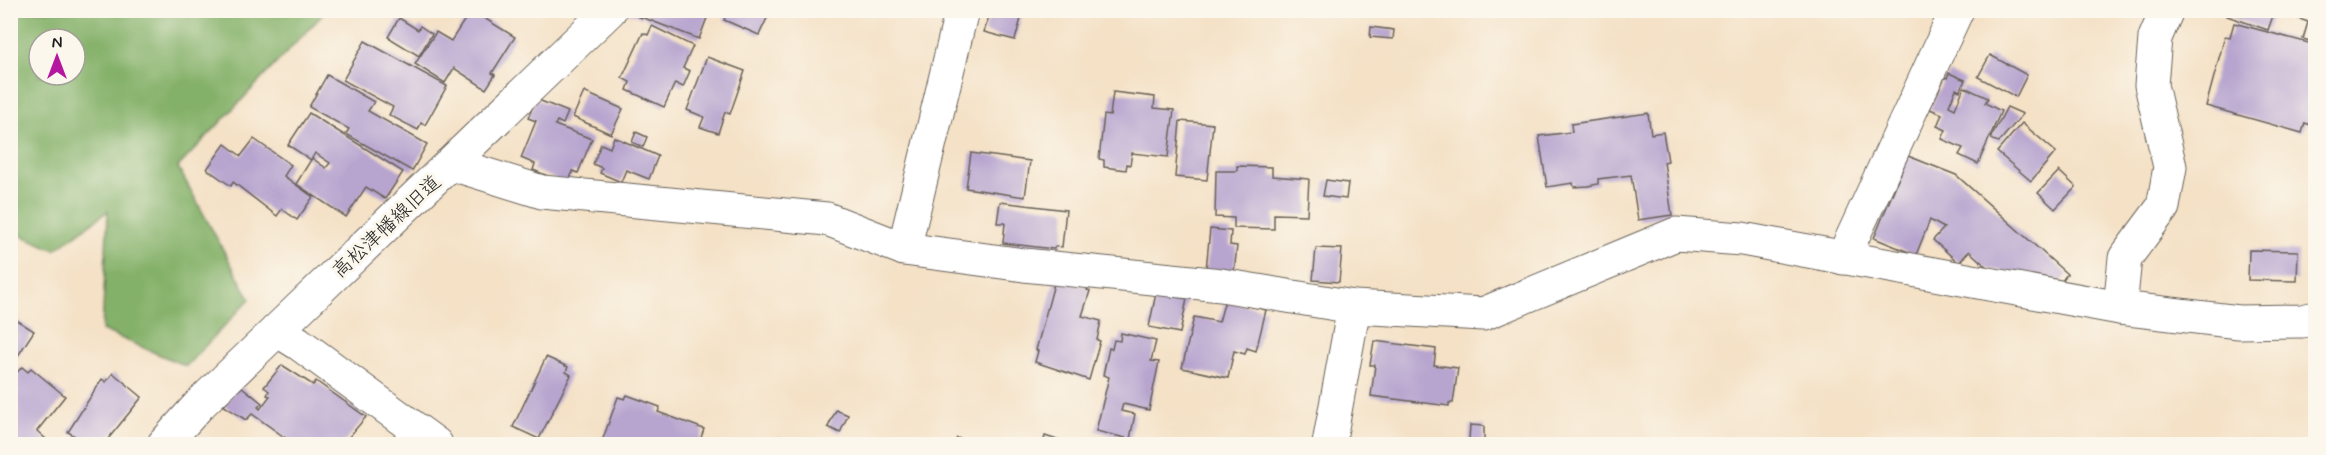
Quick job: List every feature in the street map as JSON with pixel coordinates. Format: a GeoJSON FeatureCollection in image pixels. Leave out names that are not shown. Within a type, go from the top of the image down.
{"type":"FeatureCollection","features":[{"type":"Feature","properties":{"kind":"street","name":"高松津幡線旧道"},"geometry":{"type":"LineString","coordinates":[[164,444],[200,404],[610,10]]}},
{"type":"Feature","properties":{"kind":"street"},"geometry":{"type":"LineString","coordinates":[[904,249],[962,10]]}},
{"type":"Feature","properties":{"kind":"street"},"geometry":{"type":"LineString","coordinates":[[1843,258],[1957,10]]}},
{"type":"Feature","properties":{"kind":"street"},"geometry":{"type":"LineString","coordinates":[[2120,308],[2125,258],[2163,207],[2170,167],[2151,85],[2155,38],[2160,13]]}},
{"type":"Feature","properties":{"kind":"street"},"geometry":{"type":"LineString","coordinates":[[452,164],[542,192],[827,219],[904,249],[1024,265],[1221,285],[1354,307],[1483,314],[1676,234],[1742,239],[2120,308],[2239,322],[2302,321],[2316,318]]}},
{"type":"Feature","properties":{"kind":"street"},"geometry":{"type":"LineString","coordinates":[[1329,444],[1354,307]]}},
{"type":"Feature","properties":{"kind":"street"},"geometry":{"type":"LineString","coordinates":[[277,330],[436,444]]}},
{"type":"Feature","properties":{"kind":"green space"},"geometry":{"type":"Polygon","coordinates":[[[10,11],[326,11],[178,167],[250,299],[186,366],[102,330],[108,211],[55,250],[11,231],[10,11]]]}},
{"type":"Feature","properties":{"kind":"building"},"geometry":{"type":"Polygon","coordinates":[[[471,10],[515,37],[492,73],[495,75],[486,89],[454,68],[445,83],[415,64],[436,32],[451,41],[471,10]]]}},
{"type":"Feature","properties":{"kind":"building"},"geometry":{"type":"Polygon","coordinates":[[[645,10],[642,18],[627,12],[645,10]]]}},
{"type":"Feature","properties":{"kind":"building"},"geometry":{"type":"Polygon","coordinates":[[[647,10],[710,10],[699,39],[644,18],[647,10]]]}},
{"type":"Feature","properties":{"kind":"building"},"geometry":{"type":"Polygon","coordinates":[[[728,10],[760,10],[769,14],[759,35],[724,20],[728,10]]]}},
{"type":"Feature","properties":{"kind":"building"},"geometry":{"type":"Polygon","coordinates":[[[991,10],[1006,10],[1022,15],[1015,40],[984,32],[991,10]]]}},
{"type":"Feature","properties":{"kind":"building"},"geometry":{"type":"Polygon","coordinates":[[[2229,10],[2275,10],[2268,30],[2227,16],[2229,10]]]}},
{"type":"Feature","properties":{"kind":"building"},"geometry":{"type":"Polygon","coordinates":[[[2316,10],[2316,43],[2303,39],[2308,22],[2277,11],[2316,10]]]}},
{"type":"Feature","properties":{"kind":"building"},"geometry":{"type":"Polygon","coordinates":[[[399,18],[418,30],[420,26],[432,34],[419,56],[388,37],[399,18]]]}},
{"type":"Feature","properties":{"kind":"building"},"geometry":{"type":"Polygon","coordinates":[[[2234,23],[2316,45],[2316,111],[2311,125],[2305,123],[2302,133],[2206,106],[2225,36],[2230,37],[2234,23]]]}},
{"type":"Feature","properties":{"kind":"building"},"geometry":{"type":"Polygon","coordinates":[[[652,26],[693,46],[683,68],[690,71],[683,87],[675,83],[664,107],[627,90],[630,82],[622,78],[643,33],[648,35],[652,26]]]}},
{"type":"Feature","properties":{"kind":"building"},"geometry":{"type":"Polygon","coordinates":[[[1371,27],[1394,30],[1393,39],[1370,37],[1371,27]]]}},
{"type":"Feature","properties":{"kind":"building"},"geometry":{"type":"Polygon","coordinates":[[[365,41],[447,86],[425,125],[421,123],[418,130],[389,115],[393,107],[343,80],[365,41]]]}},
{"type":"Feature","properties":{"kind":"building"},"geometry":{"type":"Polygon","coordinates":[[[1990,55],[2027,75],[2016,97],[1978,77],[1990,55]]]}},
{"type":"Feature","properties":{"kind":"building"},"geometry":{"type":"Polygon","coordinates":[[[707,57],[745,71],[730,114],[725,112],[718,133],[700,127],[704,117],[687,110],[707,57]]]}},
{"type":"Feature","properties":{"kind":"building"},"geometry":{"type":"Polygon","coordinates":[[[1949,73],[1965,80],[1960,91],[1956,89],[1949,106],[1955,109],[1964,87],[1988,98],[1985,103],[2001,111],[1978,164],[1959,155],[1963,148],[1942,139],[1946,130],[1937,126],[1942,114],[1930,109],[1949,73]]]}},
{"type":"Feature","properties":{"kind":"building"},"geometry":{"type":"Polygon","coordinates":[[[327,75],[374,102],[368,111],[427,144],[412,171],[346,134],[349,129],[309,107],[327,75]]]}},
{"type":"Feature","properties":{"kind":"building"},"geometry":{"type":"Polygon","coordinates":[[[584,92],[623,109],[611,134],[573,117],[584,92]]]}},
{"type":"Feature","properties":{"kind":"building"},"geometry":{"type":"Polygon","coordinates":[[[1113,92],[1155,97],[1154,108],[1174,110],[1168,157],[1132,153],[1130,165],[1127,164],[1126,170],[1104,167],[1104,160],[1099,159],[1104,115],[1110,116],[1113,92]]]}},
{"type":"Feature","properties":{"kind":"building"},"geometry":{"type":"Polygon","coordinates":[[[536,99],[568,112],[563,124],[557,121],[555,125],[592,139],[578,173],[573,171],[568,184],[533,170],[535,164],[521,158],[536,121],[528,118],[536,99]]]}},
{"type":"Feature","properties":{"kind":"building"},"geometry":{"type":"Polygon","coordinates":[[[2007,107],[2023,114],[1999,142],[1992,140],[1991,137],[2007,107]]]}},
{"type":"Feature","properties":{"kind":"building"},"geometry":{"type":"Polygon","coordinates":[[[309,113],[403,172],[385,199],[366,187],[346,217],[296,184],[311,160],[288,145],[309,113]],[[315,153],[312,158],[326,168],[330,163],[315,153]]]}},
{"type":"Feature","properties":{"kind":"building"},"geometry":{"type":"Polygon","coordinates":[[[1648,113],[1651,134],[1663,132],[1668,161],[1664,162],[1672,215],[1638,220],[1631,175],[1598,179],[1598,184],[1588,186],[1574,187],[1573,183],[1547,187],[1539,136],[1572,132],[1571,124],[1648,113]]]}},
{"type":"Feature","properties":{"kind":"building"},"geometry":{"type":"Polygon","coordinates":[[[1180,121],[1213,124],[1207,180],[1175,177],[1180,121]]]}},
{"type":"Feature","properties":{"kind":"building"},"geometry":{"type":"Polygon","coordinates":[[[2022,123],[2056,152],[2031,181],[1997,152],[2022,123]]]}},
{"type":"Feature","properties":{"kind":"building"},"geometry":{"type":"Polygon","coordinates":[[[636,132],[647,137],[643,147],[632,142],[636,132]]]}},
{"type":"Feature","properties":{"kind":"building"},"geometry":{"type":"Polygon","coordinates":[[[614,137],[658,156],[649,179],[626,170],[621,182],[600,173],[602,168],[593,164],[601,144],[610,148],[614,137]]]}},
{"type":"Feature","properties":{"kind":"building"},"geometry":{"type":"Polygon","coordinates":[[[254,139],[291,165],[284,176],[313,197],[297,220],[282,209],[277,216],[233,182],[231,186],[207,169],[225,144],[241,156],[254,139]]]}},
{"type":"Feature","properties":{"kind":"building"},"geometry":{"type":"Polygon","coordinates":[[[971,153],[1030,161],[1025,197],[966,188],[971,153]]]}},
{"type":"Feature","properties":{"kind":"building"},"geometry":{"type":"Polygon","coordinates":[[[1908,156],[1956,175],[2067,274],[2062,281],[1989,269],[1969,251],[1959,263],[1933,240],[1944,228],[1930,220],[1916,255],[1874,238],[1908,156]]]}},
{"type":"Feature","properties":{"kind":"building"},"geometry":{"type":"Polygon","coordinates":[[[1237,166],[1272,167],[1272,176],[1309,179],[1307,215],[1274,214],[1274,229],[1234,228],[1234,218],[1215,217],[1216,171],[1237,171],[1237,166]]]}},
{"type":"Feature","properties":{"kind":"building"},"geometry":{"type":"Polygon","coordinates":[[[2059,171],[2076,187],[2055,209],[2038,193],[2059,171]]]}},
{"type":"Feature","properties":{"kind":"building"},"geometry":{"type":"Polygon","coordinates":[[[1326,180],[1348,183],[1346,199],[1323,196],[1326,180]]]}},
{"type":"Feature","properties":{"kind":"building"},"geometry":{"type":"Polygon","coordinates":[[[1000,202],[1066,210],[1062,247],[1055,246],[1054,249],[1003,243],[1005,223],[997,223],[1000,202]]]}},
{"type":"Feature","properties":{"kind":"building"},"geometry":{"type":"Polygon","coordinates":[[[1210,229],[1231,231],[1230,245],[1237,246],[1234,273],[1206,270],[1210,229]]]}},
{"type":"Feature","properties":{"kind":"building"},"geometry":{"type":"Polygon","coordinates":[[[1316,248],[1342,249],[1339,282],[1313,280],[1316,248]]]}},
{"type":"Feature","properties":{"kind":"building"},"geometry":{"type":"Polygon","coordinates":[[[2249,250],[2298,251],[2297,281],[2248,280],[2249,250]]]}},
{"type":"Feature","properties":{"kind":"building"},"geometry":{"type":"Polygon","coordinates":[[[1055,280],[1088,287],[1087,290],[1090,291],[1082,316],[1101,321],[1097,340],[1100,341],[1089,380],[1035,362],[1038,351],[1036,350],[1055,280]]]}},
{"type":"Feature","properties":{"kind":"building"},"geometry":{"type":"Polygon","coordinates":[[[1156,293],[1187,299],[1180,333],[1149,327],[1156,293]]]}},
{"type":"Feature","properties":{"kind":"building"},"geometry":{"type":"Polygon","coordinates":[[[1225,300],[1266,310],[1256,351],[1247,348],[1245,354],[1234,351],[1228,378],[1182,368],[1194,317],[1219,322],[1225,300]]]}},
{"type":"Feature","properties":{"kind":"building"},"geometry":{"type":"Polygon","coordinates":[[[10,316],[34,331],[10,368],[10,316]]]}},
{"type":"Feature","properties":{"kind":"building"},"geometry":{"type":"Polygon","coordinates":[[[1121,333],[1156,341],[1151,361],[1159,362],[1149,410],[1123,404],[1121,411],[1135,414],[1130,439],[1096,431],[1109,377],[1103,375],[1109,348],[1112,349],[1114,340],[1120,341],[1121,333]]]}},
{"type":"Feature","properties":{"kind":"building"},"geometry":{"type":"Polygon","coordinates":[[[1374,341],[1436,349],[1434,365],[1458,368],[1453,403],[1449,403],[1449,406],[1371,396],[1375,365],[1370,365],[1374,341]]]}},
{"type":"Feature","properties":{"kind":"building"},"geometry":{"type":"Polygon","coordinates":[[[546,357],[568,367],[566,372],[571,375],[539,439],[513,427],[546,357]]]}},
{"type":"Feature","properties":{"kind":"building"},"geometry":{"type":"Polygon","coordinates":[[[282,365],[313,385],[316,381],[366,417],[343,444],[294,444],[252,414],[246,420],[224,406],[237,387],[240,389],[242,387],[262,403],[258,407],[260,409],[270,396],[267,395],[269,391],[264,387],[282,365]]]}},
{"type":"Feature","properties":{"kind":"building"},"geometry":{"type":"Polygon","coordinates":[[[22,367],[28,372],[31,368],[65,396],[37,431],[46,439],[41,444],[10,444],[10,380],[22,367]]]}},
{"type":"Feature","properties":{"kind":"building"},"geometry":{"type":"Polygon","coordinates":[[[113,373],[142,397],[104,444],[88,444],[68,432],[102,379],[106,382],[113,373]]]}},
{"type":"Feature","properties":{"kind":"building"},"geometry":{"type":"Polygon","coordinates":[[[627,395],[660,407],[658,412],[704,429],[699,444],[601,444],[618,397],[625,399],[627,395]]]}},
{"type":"Feature","properties":{"kind":"building"},"geometry":{"type":"Polygon","coordinates":[[[836,410],[848,415],[840,433],[828,427],[836,410]]]}},
{"type":"Feature","properties":{"kind":"building"},"geometry":{"type":"Polygon","coordinates":[[[1470,425],[1484,426],[1484,441],[1469,440],[1470,425]]]}},
{"type":"Feature","properties":{"kind":"building"},"geometry":{"type":"Polygon","coordinates":[[[1045,436],[1070,444],[1043,444],[1045,436]]]}},
{"type":"Feature","properties":{"kind":"building"},"geometry":{"type":"Polygon","coordinates":[[[779,437],[797,444],[776,444],[779,437]]]}},
{"type":"Feature","properties":{"kind":"building"},"geometry":{"type":"Polygon","coordinates":[[[957,438],[976,444],[954,444],[957,438]]]}},
{"type":"Feature","properties":{"kind":"building"},"geometry":{"type":"Polygon","coordinates":[[[1352,438],[1389,441],[1388,444],[1352,444],[1352,438]]]}}]}
